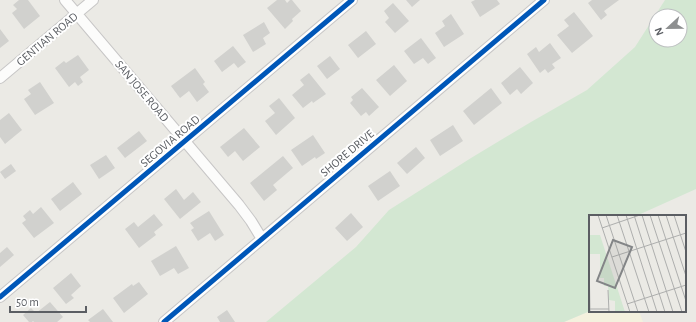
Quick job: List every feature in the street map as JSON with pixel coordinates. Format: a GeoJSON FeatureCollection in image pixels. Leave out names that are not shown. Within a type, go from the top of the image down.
{"type":"FeatureCollection","features":[{"type":"Feature","properties":{"kind":"street","name":"SAN JOSE ROAD"},"geometry":{"type":"LineString","coordinates":[[65,0],[239,205],[262,239]]}},
{"type":"Feature","properties":{"kind":"street","name":"GENTIAN ROAD"},"geometry":{"type":"LineString","coordinates":[[0,78],[93,0]]}},
{"type":"Feature","properties":{"kind":"street","name":"SEGOVIA ROAD"},"geometry":{"type":"LineString","coordinates":[[0,297],[352,0]]}},
{"type":"Feature","properties":{"kind":"street","name":"SHORE DRIVE"},"geometry":{"type":"LineString","coordinates":[[164,322],[544,0]]}},
{"type":"Feature","properties":{"kind":"shaded area"},"geometry":{"type":"Polygon","coordinates":[[[589,311],[639,312],[643,322],[564,322],[589,311]]]}},
{"type":"Feature","properties":{"kind":"green space"},"geometry":{"type":"Polygon","coordinates":[[[665,0],[696,0],[696,189],[638,215],[589,215],[589,311],[564,322],[266,322],[356,247],[389,210],[531,122],[587,90],[635,47],[648,27],[648,48],[688,48],[688,8],[660,8],[665,0]]]}},
{"type":"Feature","properties":{"kind":"building"},"geometry":{"type":"Polygon","coordinates":[[[19,0],[28,0],[40,16],[24,29],[12,13],[17,9],[13,5],[19,0]]]}},
{"type":"Feature","properties":{"kind":"building"},"geometry":{"type":"Polygon","coordinates":[[[277,0],[285,0],[287,3],[292,0],[301,11],[292,19],[293,21],[285,29],[267,8],[277,0]]]}},
{"type":"Feature","properties":{"kind":"building"},"geometry":{"type":"Polygon","coordinates":[[[406,0],[420,0],[412,7],[406,0]]]}},
{"type":"Feature","properties":{"kind":"building"},"geometry":{"type":"Polygon","coordinates":[[[475,0],[497,0],[500,4],[480,17],[471,2],[475,0]]]}},
{"type":"Feature","properties":{"kind":"building"},"geometry":{"type":"Polygon","coordinates":[[[592,0],[619,0],[604,11],[607,15],[601,20],[588,3],[592,0]]]}},
{"type":"Feature","properties":{"kind":"building"},"geometry":{"type":"Polygon","coordinates":[[[393,3],[409,21],[395,33],[385,22],[389,18],[384,11],[393,3]]]}},
{"type":"Feature","properties":{"kind":"building"},"geometry":{"type":"Polygon","coordinates":[[[574,12],[593,36],[572,53],[557,35],[569,26],[564,20],[574,12]]]}},
{"type":"Feature","properties":{"kind":"building"},"geometry":{"type":"Polygon","coordinates":[[[451,14],[464,34],[444,47],[435,33],[445,26],[442,21],[451,14]]]}},
{"type":"Feature","properties":{"kind":"building"},"geometry":{"type":"Polygon","coordinates":[[[264,22],[270,33],[263,38],[266,44],[253,52],[243,35],[264,22]]]}},
{"type":"Feature","properties":{"kind":"building"},"geometry":{"type":"Polygon","coordinates":[[[0,29],[9,41],[0,48],[0,29]]]}},
{"type":"Feature","properties":{"kind":"building"},"geometry":{"type":"Polygon","coordinates":[[[366,31],[376,44],[358,58],[348,45],[366,31]]]}},
{"type":"Feature","properties":{"kind":"building"},"geometry":{"type":"Polygon","coordinates":[[[421,38],[436,58],[428,64],[423,58],[414,64],[404,51],[421,38]]]}},
{"type":"Feature","properties":{"kind":"building"},"geometry":{"type":"Polygon","coordinates":[[[550,43],[561,58],[552,64],[555,68],[548,73],[545,69],[540,73],[527,54],[536,47],[539,52],[550,43]]]}},
{"type":"Feature","properties":{"kind":"building"},"geometry":{"type":"Polygon","coordinates":[[[233,46],[246,62],[238,68],[234,63],[222,72],[214,61],[233,46]]]}},
{"type":"Feature","properties":{"kind":"building"},"geometry":{"type":"Polygon","coordinates":[[[78,55],[89,70],[80,77],[83,82],[78,86],[75,82],[69,87],[55,68],[64,61],[66,63],[78,55]]]}},
{"type":"Feature","properties":{"kind":"building"},"geometry":{"type":"Polygon","coordinates":[[[330,56],[340,69],[327,79],[317,66],[330,56]]]}},
{"type":"Feature","properties":{"kind":"building"},"geometry":{"type":"Polygon","coordinates":[[[394,65],[407,81],[390,96],[376,80],[394,65]]]}},
{"type":"Feature","properties":{"kind":"building"},"geometry":{"type":"Polygon","coordinates":[[[520,67],[533,83],[521,94],[517,89],[510,95],[501,83],[520,67]]]}},
{"type":"Feature","properties":{"kind":"building"},"geometry":{"type":"Polygon","coordinates":[[[195,68],[205,82],[203,84],[209,92],[197,102],[189,91],[180,98],[171,86],[195,68]]]}},
{"type":"Feature","properties":{"kind":"building"},"geometry":{"type":"Polygon","coordinates":[[[309,73],[326,94],[313,103],[312,101],[303,108],[292,95],[304,85],[300,80],[309,73]]]}},
{"type":"Feature","properties":{"kind":"building"},"geometry":{"type":"Polygon","coordinates":[[[40,82],[54,103],[35,115],[24,99],[31,94],[28,90],[40,82]]]}},
{"type":"Feature","properties":{"kind":"building"},"geometry":{"type":"Polygon","coordinates":[[[362,88],[379,107],[369,116],[366,112],[361,116],[350,103],[353,100],[351,97],[362,88]]]}},
{"type":"Feature","properties":{"kind":"building"},"geometry":{"type":"Polygon","coordinates":[[[491,88],[502,103],[474,125],[463,111],[491,88]]]}},
{"type":"Feature","properties":{"kind":"building"},"geometry":{"type":"Polygon","coordinates":[[[279,98],[295,118],[276,135],[265,121],[275,113],[269,106],[279,98]]]}},
{"type":"Feature","properties":{"kind":"building"},"geometry":{"type":"Polygon","coordinates":[[[9,113],[22,130],[5,144],[0,137],[0,120],[9,113]]]}},
{"type":"Feature","properties":{"kind":"building"},"geometry":{"type":"Polygon","coordinates":[[[453,125],[463,141],[440,156],[430,140],[453,125]]]}},
{"type":"Feature","properties":{"kind":"building"},"geometry":{"type":"Polygon","coordinates":[[[244,128],[260,147],[243,161],[235,151],[228,157],[220,147],[244,128]]]}},
{"type":"Feature","properties":{"kind":"building"},"geometry":{"type":"Polygon","coordinates":[[[139,131],[147,141],[125,158],[117,148],[139,131]]]}},
{"type":"Feature","properties":{"kind":"building"},"geometry":{"type":"Polygon","coordinates":[[[313,135],[325,153],[316,159],[315,157],[302,166],[291,150],[313,135]]]}},
{"type":"Feature","properties":{"kind":"building"},"geometry":{"type":"Polygon","coordinates":[[[416,147],[425,158],[407,174],[397,163],[416,147]]]}},
{"type":"Feature","properties":{"kind":"building"},"geometry":{"type":"Polygon","coordinates":[[[106,155],[115,168],[99,179],[90,165],[106,155]]]}},
{"type":"Feature","properties":{"kind":"building"},"geometry":{"type":"Polygon","coordinates":[[[283,156],[293,168],[273,185],[277,190],[264,201],[250,183],[283,156]]]}},
{"type":"Feature","properties":{"kind":"building"},"geometry":{"type":"Polygon","coordinates":[[[11,164],[16,171],[5,179],[0,172],[11,164]]]}},
{"type":"Feature","properties":{"kind":"building"},"geometry":{"type":"Polygon","coordinates":[[[390,171],[400,186],[378,201],[368,186],[390,171]]]}},
{"type":"Feature","properties":{"kind":"building"},"geometry":{"type":"Polygon","coordinates":[[[73,182],[82,194],[60,211],[51,199],[73,182]]]}},
{"type":"Feature","properties":{"kind":"building"},"geometry":{"type":"Polygon","coordinates":[[[176,189],[184,200],[193,192],[201,202],[180,219],[164,199],[176,189]]]}},
{"type":"Feature","properties":{"kind":"building"},"geometry":{"type":"Polygon","coordinates":[[[41,207],[54,223],[34,238],[22,223],[26,220],[23,216],[30,210],[33,214],[41,207]]]}},
{"type":"Feature","properties":{"kind":"building"},"geometry":{"type":"Polygon","coordinates":[[[209,211],[224,235],[215,241],[210,233],[198,241],[191,230],[194,228],[190,223],[209,211]]]}},
{"type":"Feature","properties":{"kind":"building"},"geometry":{"type":"Polygon","coordinates":[[[351,213],[363,227],[347,241],[335,228],[351,213]]]}},
{"type":"Feature","properties":{"kind":"building"},"geometry":{"type":"Polygon","coordinates":[[[154,214],[163,225],[154,232],[156,235],[139,248],[125,229],[134,222],[138,227],[154,214]]]}},
{"type":"Feature","properties":{"kind":"building"},"geometry":{"type":"Polygon","coordinates":[[[176,246],[189,268],[178,274],[174,268],[160,276],[151,261],[176,246]]]}},
{"type":"Feature","properties":{"kind":"building"},"geometry":{"type":"Polygon","coordinates":[[[7,247],[14,255],[0,267],[0,253],[7,247]]]}},
{"type":"Feature","properties":{"kind":"building"},"geometry":{"type":"Polygon","coordinates":[[[71,273],[81,286],[71,295],[74,298],[66,304],[53,288],[71,273]]]}},
{"type":"Feature","properties":{"kind":"building"},"geometry":{"type":"Polygon","coordinates":[[[139,282],[148,294],[124,313],[113,298],[132,284],[133,286],[139,282]]]}},
{"type":"Feature","properties":{"kind":"building"},"geometry":{"type":"Polygon","coordinates":[[[50,302],[63,317],[57,322],[29,322],[23,315],[31,308],[36,313],[50,302]]]}},
{"type":"Feature","properties":{"kind":"building"},"geometry":{"type":"Polygon","coordinates":[[[103,309],[113,322],[90,322],[88,320],[103,309]]]}},
{"type":"Feature","properties":{"kind":"building"},"geometry":{"type":"Polygon","coordinates":[[[227,310],[235,322],[220,322],[217,317],[227,310]]]}},
{"type":"Feature","properties":{"kind":"cycle path"},"geometry":{"type":"LineString","coordinates":[[0,297],[352,0]]}},
{"type":"Feature","properties":{"kind":"cycle path"},"geometry":{"type":"LineString","coordinates":[[164,322],[544,0]]}}]}
